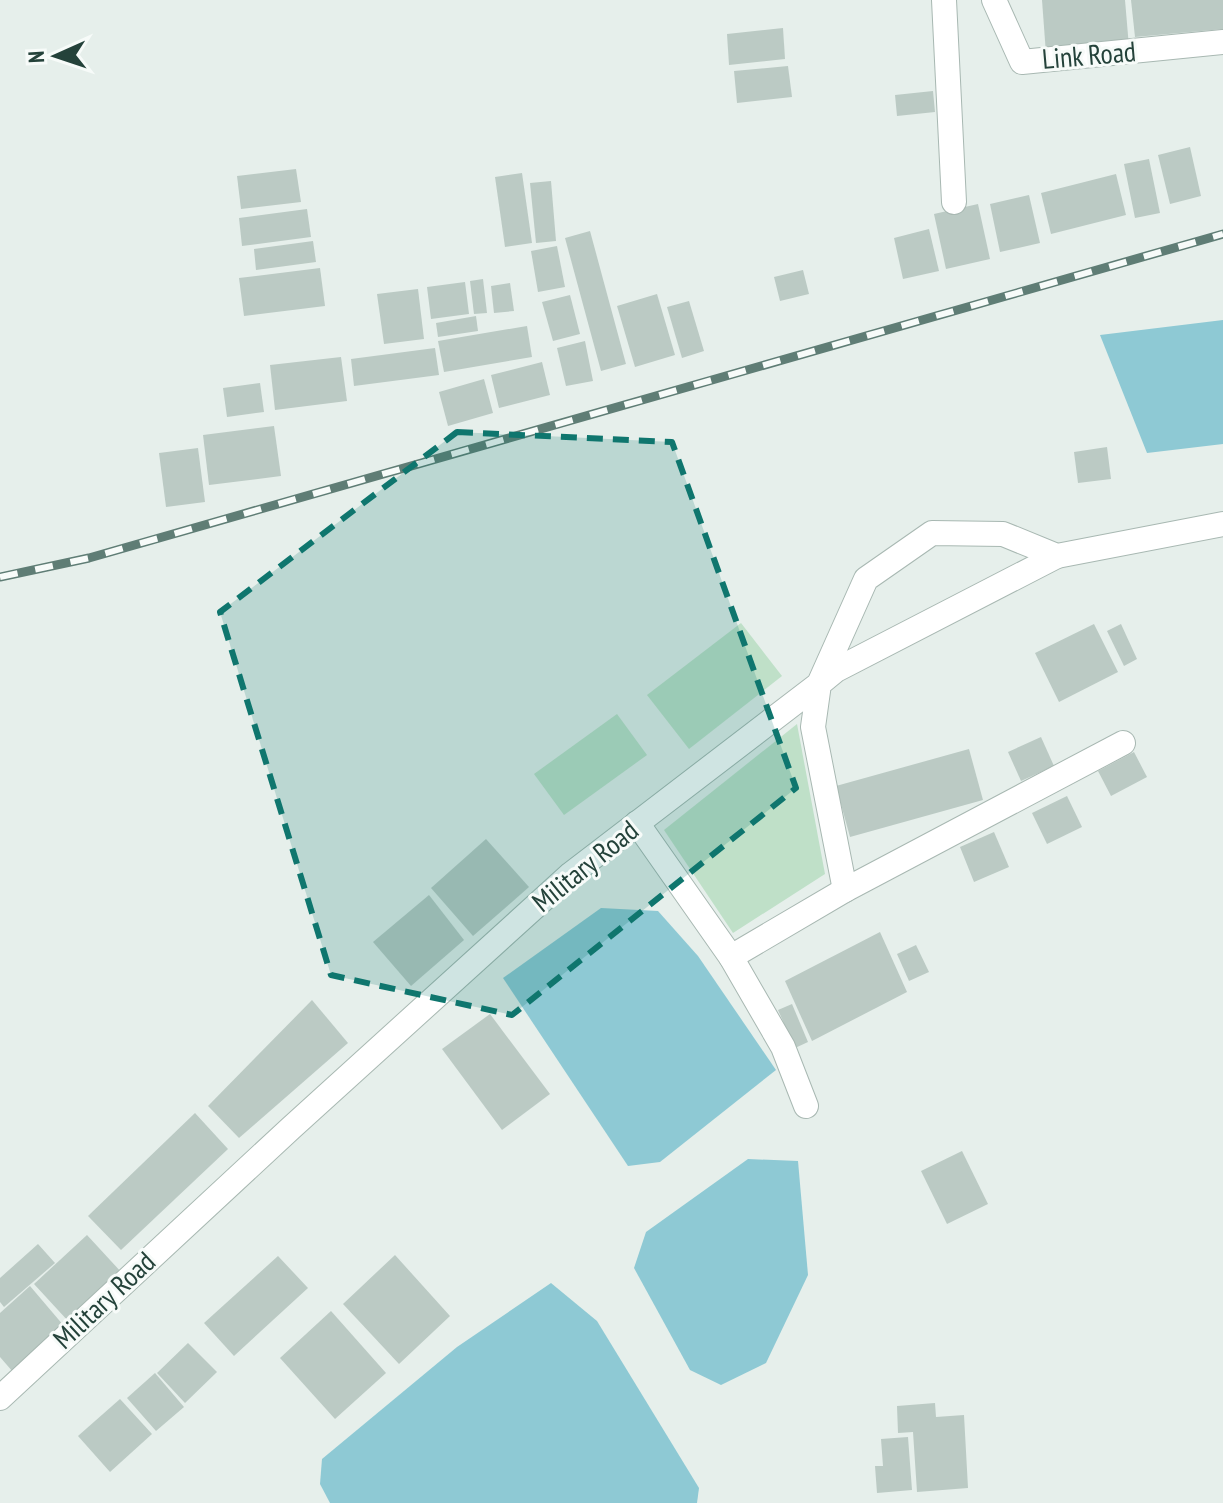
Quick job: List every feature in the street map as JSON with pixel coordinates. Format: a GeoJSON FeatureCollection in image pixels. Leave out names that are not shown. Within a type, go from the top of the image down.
{"type":"FeatureCollection","features":[{"type":"Feature","properties":{"kind":"street"},"geometry":{"type":"LineString","coordinates":[[944,0],[954,202]]}},
{"type":"Feature","properties":{"kind":"street","name":"Link Road"},"geometry":{"type":"LineString","coordinates":[[994,0],[1022,62],[1223,42]]}},
{"type":"Feature","properties":{"kind":"street"},"geometry":{"type":"LineString","coordinates":[[845,890],[813,727],[819,684],[836,670],[1057,556],[1223,524]]}},
{"type":"Feature","properties":{"kind":"street","name":"Military Road"},"geometry":{"type":"LineString","coordinates":[[0,1398],[115,1289],[571,874],[819,684],[866,579],[932,533],[1003,534],[1057,556]]}},
{"type":"Feature","properties":{"kind":"street"},"geometry":{"type":"LineString","coordinates":[[731,957],[845,890],[1123,743]]}},
{"type":"Feature","properties":{"kind":"street"},"geometry":{"type":"LineString","coordinates":[[637,823],[731,957],[783,1047],[806,1106]]}},
{"type":"Feature","properties":{"kind":"highlighted area"},"geometry":{"type":"Polygon","coordinates":[[[457,432],[672,442],[796,788],[512,1015],[331,975],[220,612],[457,432]]]}},
{"type":"Feature","properties":{"kind":"green space"},"geometry":{"type":"Polygon","coordinates":[[[741,623],[782,676],[689,749],[647,695],[741,623]]]}},
{"type":"Feature","properties":{"kind":"green space"},"geometry":{"type":"Polygon","coordinates":[[[617,714],[647,755],[564,815],[534,774],[617,714]]]}},
{"type":"Feature","properties":{"kind":"green space"},"geometry":{"type":"Polygon","coordinates":[[[797,724],[825,874],[733,933],[664,830],[797,724]]]}},
{"type":"Feature","properties":{"kind":"water"},"geometry":{"type":"Polygon","coordinates":[[[1223,320],[1223,444],[1147,453],[1100,335],[1223,320]]]}},
{"type":"Feature","properties":{"kind":"water"},"geometry":{"type":"Polygon","coordinates":[[[601,908],[658,911],[698,956],[776,1070],[660,1162],[628,1166],[503,978],[601,908]]]}},
{"type":"Feature","properties":{"kind":"water"},"geometry":{"type":"Polygon","coordinates":[[[748,1159],[798,1161],[808,1275],[766,1363],[721,1385],[690,1370],[634,1268],[646,1232],[748,1159]]]}},
{"type":"Feature","properties":{"kind":"water"},"geometry":{"type":"Polygon","coordinates":[[[551,1283],[597,1321],[699,1488],[697,1503],[330,1503],[320,1484],[322,1459],[457,1347],[551,1283]]]}},
{"type":"Feature","properties":{"kind":"building"},"geometry":{"type":"Polygon","coordinates":[[[1042,0],[1125,0],[1129,47],[1046,54],[1042,0]]]}},
{"type":"Feature","properties":{"kind":"building"},"geometry":{"type":"Polygon","coordinates":[[[1131,0],[1223,0],[1223,29],[1135,37],[1131,0]]]}},
{"type":"Feature","properties":{"kind":"building"},"geometry":{"type":"Polygon","coordinates":[[[783,28],[785,59],[729,65],[727,34],[783,28]]]}},
{"type":"Feature","properties":{"kind":"building"},"geometry":{"type":"Polygon","coordinates":[[[788,66],[792,97],[737,103],[734,71],[788,66]]]}},
{"type":"Feature","properties":{"kind":"building"},"geometry":{"type":"Polygon","coordinates":[[[933,91],[935,112],[897,116],[895,95],[933,91]]]}},
{"type":"Feature","properties":{"kind":"building"},"geometry":{"type":"Polygon","coordinates":[[[1190,147],[1201,196],[1170,204],[1158,155],[1190,147]]]}},
{"type":"Feature","properties":{"kind":"building"},"geometry":{"type":"Polygon","coordinates":[[[1149,159],[1160,213],[1135,218],[1124,164],[1149,159]]]}},
{"type":"Feature","properties":{"kind":"building"},"geometry":{"type":"Polygon","coordinates":[[[296,169],[301,202],[241,209],[237,176],[296,169]]]}},
{"type":"Feature","properties":{"kind":"building"},"geometry":{"type":"Polygon","coordinates":[[[522,173],[532,243],[505,247],[495,177],[522,173]]]}},
{"type":"Feature","properties":{"kind":"building"},"geometry":{"type":"Polygon","coordinates":[[[1116,174],[1126,215],[1051,234],[1041,193],[1116,174]]]}},
{"type":"Feature","properties":{"kind":"building"},"geometry":{"type":"Polygon","coordinates":[[[551,181],[556,241],[536,243],[530,183],[551,181]]]}},
{"type":"Feature","properties":{"kind":"building"},"geometry":{"type":"Polygon","coordinates":[[[1029,195],[1040,243],[1000,252],[990,204],[1029,195]]]}},
{"type":"Feature","properties":{"kind":"building"},"geometry":{"type":"Polygon","coordinates":[[[978,204],[990,259],[946,269],[934,214],[978,204]]]}},
{"type":"Feature","properties":{"kind":"building"},"geometry":{"type":"Polygon","coordinates":[[[307,209],[311,237],[242,246],[239,218],[307,209]]]}},
{"type":"Feature","properties":{"kind":"building"},"geometry":{"type":"Polygon","coordinates":[[[929,229],[939,271],[903,279],[894,238],[929,229]]]}},
{"type":"Feature","properties":{"kind":"building"},"geometry":{"type":"Polygon","coordinates":[[[590,231],[626,364],[601,371],[565,238],[590,231]]]}},
{"type":"Feature","properties":{"kind":"building"},"geometry":{"type":"Polygon","coordinates":[[[313,241],[316,262],[256,270],[254,249],[313,241]]]}},
{"type":"Feature","properties":{"kind":"building"},"geometry":{"type":"Polygon","coordinates":[[[557,246],[565,287],[538,292],[531,251],[557,246]]]}},
{"type":"Feature","properties":{"kind":"building"},"geometry":{"type":"Polygon","coordinates":[[[320,268],[325,306],[244,316],[239,278],[320,268]]]}},
{"type":"Feature","properties":{"kind":"building"},"geometry":{"type":"Polygon","coordinates":[[[803,270],[809,294],[780,301],[774,277],[803,270]]]}},
{"type":"Feature","properties":{"kind":"building"},"geometry":{"type":"Polygon","coordinates":[[[483,279],[487,313],[474,314],[470,281],[483,279]]]}},
{"type":"Feature","properties":{"kind":"building"},"geometry":{"type":"Polygon","coordinates":[[[465,282],[469,314],[431,319],[427,287],[465,282]]]}},
{"type":"Feature","properties":{"kind":"building"},"geometry":{"type":"Polygon","coordinates":[[[510,283],[514,311],[494,313],[491,286],[510,283]]]}},
{"type":"Feature","properties":{"kind":"building"},"geometry":{"type":"Polygon","coordinates":[[[418,289],[424,339],[384,344],[377,294],[418,289]]]}},
{"type":"Feature","properties":{"kind":"building"},"geometry":{"type":"Polygon","coordinates":[[[657,294],[675,355],[635,367],[617,306],[657,294]]]}},
{"type":"Feature","properties":{"kind":"building"},"geometry":{"type":"Polygon","coordinates":[[[570,295],[580,334],[553,341],[542,302],[570,295]]]}},
{"type":"Feature","properties":{"kind":"building"},"geometry":{"type":"Polygon","coordinates":[[[689,301],[704,351],[682,358],[667,307],[689,301]]]}},
{"type":"Feature","properties":{"kind":"building"},"geometry":{"type":"Polygon","coordinates":[[[476,316],[478,331],[438,337],[436,323],[476,316]]]}},
{"type":"Feature","properties":{"kind":"building"},"geometry":{"type":"Polygon","coordinates":[[[527,326],[532,357],[444,372],[438,341],[527,326]]]}},
{"type":"Feature","properties":{"kind":"building"},"geometry":{"type":"Polygon","coordinates":[[[585,341],[593,381],[566,386],[557,348],[585,341]]]}},
{"type":"Feature","properties":{"kind":"building"},"geometry":{"type":"Polygon","coordinates":[[[435,348],[439,375],[354,386],[351,359],[435,348]]]}},
{"type":"Feature","properties":{"kind":"building"},"geometry":{"type":"Polygon","coordinates":[[[341,357],[347,401],[275,410],[270,365],[341,357]]]}},
{"type":"Feature","properties":{"kind":"building"},"geometry":{"type":"Polygon","coordinates":[[[542,362],[550,395],[499,408],[491,375],[542,362]]]}},
{"type":"Feature","properties":{"kind":"building"},"geometry":{"type":"Polygon","coordinates":[[[484,379],[493,413],[448,426],[439,392],[484,379]]]}},
{"type":"Feature","properties":{"kind":"building"},"geometry":{"type":"Polygon","coordinates":[[[260,383],[264,412],[227,417],[223,388],[260,383]]]}},
{"type":"Feature","properties":{"kind":"building"},"geometry":{"type":"Polygon","coordinates":[[[274,426],[281,476],[209,485],[203,435],[274,426]]]}},
{"type":"Feature","properties":{"kind":"building"},"geometry":{"type":"Polygon","coordinates":[[[1107,447],[1111,479],[1078,483],[1074,452],[1107,447]]]}},
{"type":"Feature","properties":{"kind":"building"},"geometry":{"type":"Polygon","coordinates":[[[198,448],[205,502],[166,507],[159,453],[198,448]]]}},
{"type":"Feature","properties":{"kind":"building"},"geometry":{"type":"Polygon","coordinates":[[[1094,624],[1118,672],[1059,702],[1035,653],[1094,624]]]}},
{"type":"Feature","properties":{"kind":"building"},"geometry":{"type":"Polygon","coordinates":[[[1121,624],[1137,659],[1124,666],[1107,631],[1121,624]]]}},
{"type":"Feature","properties":{"kind":"building"},"geometry":{"type":"Polygon","coordinates":[[[1041,737],[1054,766],[1021,781],[1008,752],[1041,737]]]}},
{"type":"Feature","properties":{"kind":"building"},"geometry":{"type":"Polygon","coordinates":[[[969,749],[983,800],[850,837],[836,786],[969,749]]]}},
{"type":"Feature","properties":{"kind":"building"},"geometry":{"type":"Polygon","coordinates":[[[1134,752],[1147,777],[1111,796],[1098,771],[1134,752]]]}},
{"type":"Feature","properties":{"kind":"building"},"geometry":{"type":"Polygon","coordinates":[[[1067,796],[1082,827],[1047,844],[1032,813],[1067,796]]]}},
{"type":"Feature","properties":{"kind":"building"},"geometry":{"type":"Polygon","coordinates":[[[994,832],[1009,867],[974,882],[960,847],[994,832]]]}},
{"type":"Feature","properties":{"kind":"building"},"geometry":{"type":"Polygon","coordinates":[[[486,839],[529,887],[473,936],[431,888],[486,839]]]}},
{"type":"Feature","properties":{"kind":"building"},"geometry":{"type":"Polygon","coordinates":[[[429,895],[464,940],[411,986],[373,942],[429,895]]]}},
{"type":"Feature","properties":{"kind":"building"},"geometry":{"type":"Polygon","coordinates":[[[880,932],[907,992],[812,1041],[785,981],[880,932]]]}},
{"type":"Feature","properties":{"kind":"building"},"geometry":{"type":"Polygon","coordinates":[[[916,945],[929,972],[909,981],[897,954],[916,945]]]}},
{"type":"Feature","properties":{"kind":"building"},"geometry":{"type":"Polygon","coordinates":[[[312,1000],[348,1043],[239,1138],[208,1106],[312,1000]]]}},
{"type":"Feature","properties":{"kind":"building"},"geometry":{"type":"Polygon","coordinates":[[[792,1004],[808,1042],[795,1048],[778,1010],[792,1004]]]}},
{"type":"Feature","properties":{"kind":"building"},"geometry":{"type":"Polygon","coordinates":[[[490,1014],[550,1094],[502,1130],[442,1049],[490,1014]]]}},
{"type":"Feature","properties":{"kind":"building"},"geometry":{"type":"Polygon","coordinates":[[[195,1113],[228,1149],[121,1250],[88,1216],[195,1113]]]}},
{"type":"Feature","properties":{"kind":"building"},"geometry":{"type":"Polygon","coordinates":[[[962,1151],[988,1204],[947,1224],[921,1171],[962,1151]]]}},
{"type":"Feature","properties":{"kind":"building"},"geometry":{"type":"Polygon","coordinates":[[[87,1235],[122,1273],[69,1322],[34,1284],[87,1235]]]}},
{"type":"Feature","properties":{"kind":"building"},"geometry":{"type":"Polygon","coordinates":[[[38,1244],[55,1263],[4,1307],[0,1302],[0,1278],[38,1244]]]}},
{"type":"Feature","properties":{"kind":"building"},"geometry":{"type":"Polygon","coordinates":[[[395,1255],[450,1316],[399,1364],[343,1304],[395,1255]]]}},
{"type":"Feature","properties":{"kind":"building"},"geometry":{"type":"Polygon","coordinates":[[[278,1256],[308,1288],[234,1356],[204,1323],[278,1256]]]}},
{"type":"Feature","properties":{"kind":"building"},"geometry":{"type":"Polygon","coordinates":[[[30,1286],[64,1326],[13,1372],[0,1357],[0,1313],[30,1286]]]}},
{"type":"Feature","properties":{"kind":"building"},"geometry":{"type":"Polygon","coordinates":[[[331,1311],[386,1373],[335,1419],[280,1358],[331,1311]]]}},
{"type":"Feature","properties":{"kind":"building"},"geometry":{"type":"Polygon","coordinates":[[[188,1343],[217,1372],[185,1403],[157,1373],[188,1343]]]}},
{"type":"Feature","properties":{"kind":"building"},"geometry":{"type":"Polygon","coordinates":[[[155,1373],[184,1407],[156,1431],[127,1398],[155,1373]]]}},
{"type":"Feature","properties":{"kind":"building"},"geometry":{"type":"Polygon","coordinates":[[[120,1399],[152,1434],[110,1472],[78,1436],[120,1399]]]}},
{"type":"Feature","properties":{"kind":"building"},"geometry":{"type":"Polygon","coordinates":[[[935,1403],[936,1417],[964,1415],[968,1488],[917,1492],[913,1432],[898,1433],[897,1406],[935,1403]]]}},
{"type":"Feature","properties":{"kind":"building"},"geometry":{"type":"Polygon","coordinates":[[[908,1437],[912,1490],[877,1493],[875,1466],[883,1466],[881,1439],[908,1437]]]}},
{"type":"Feature","properties":{"kind":"railway"},"geometry":{"type":"LineString","coordinates":[[0,577],[89,558],[1223,234]]}}]}
